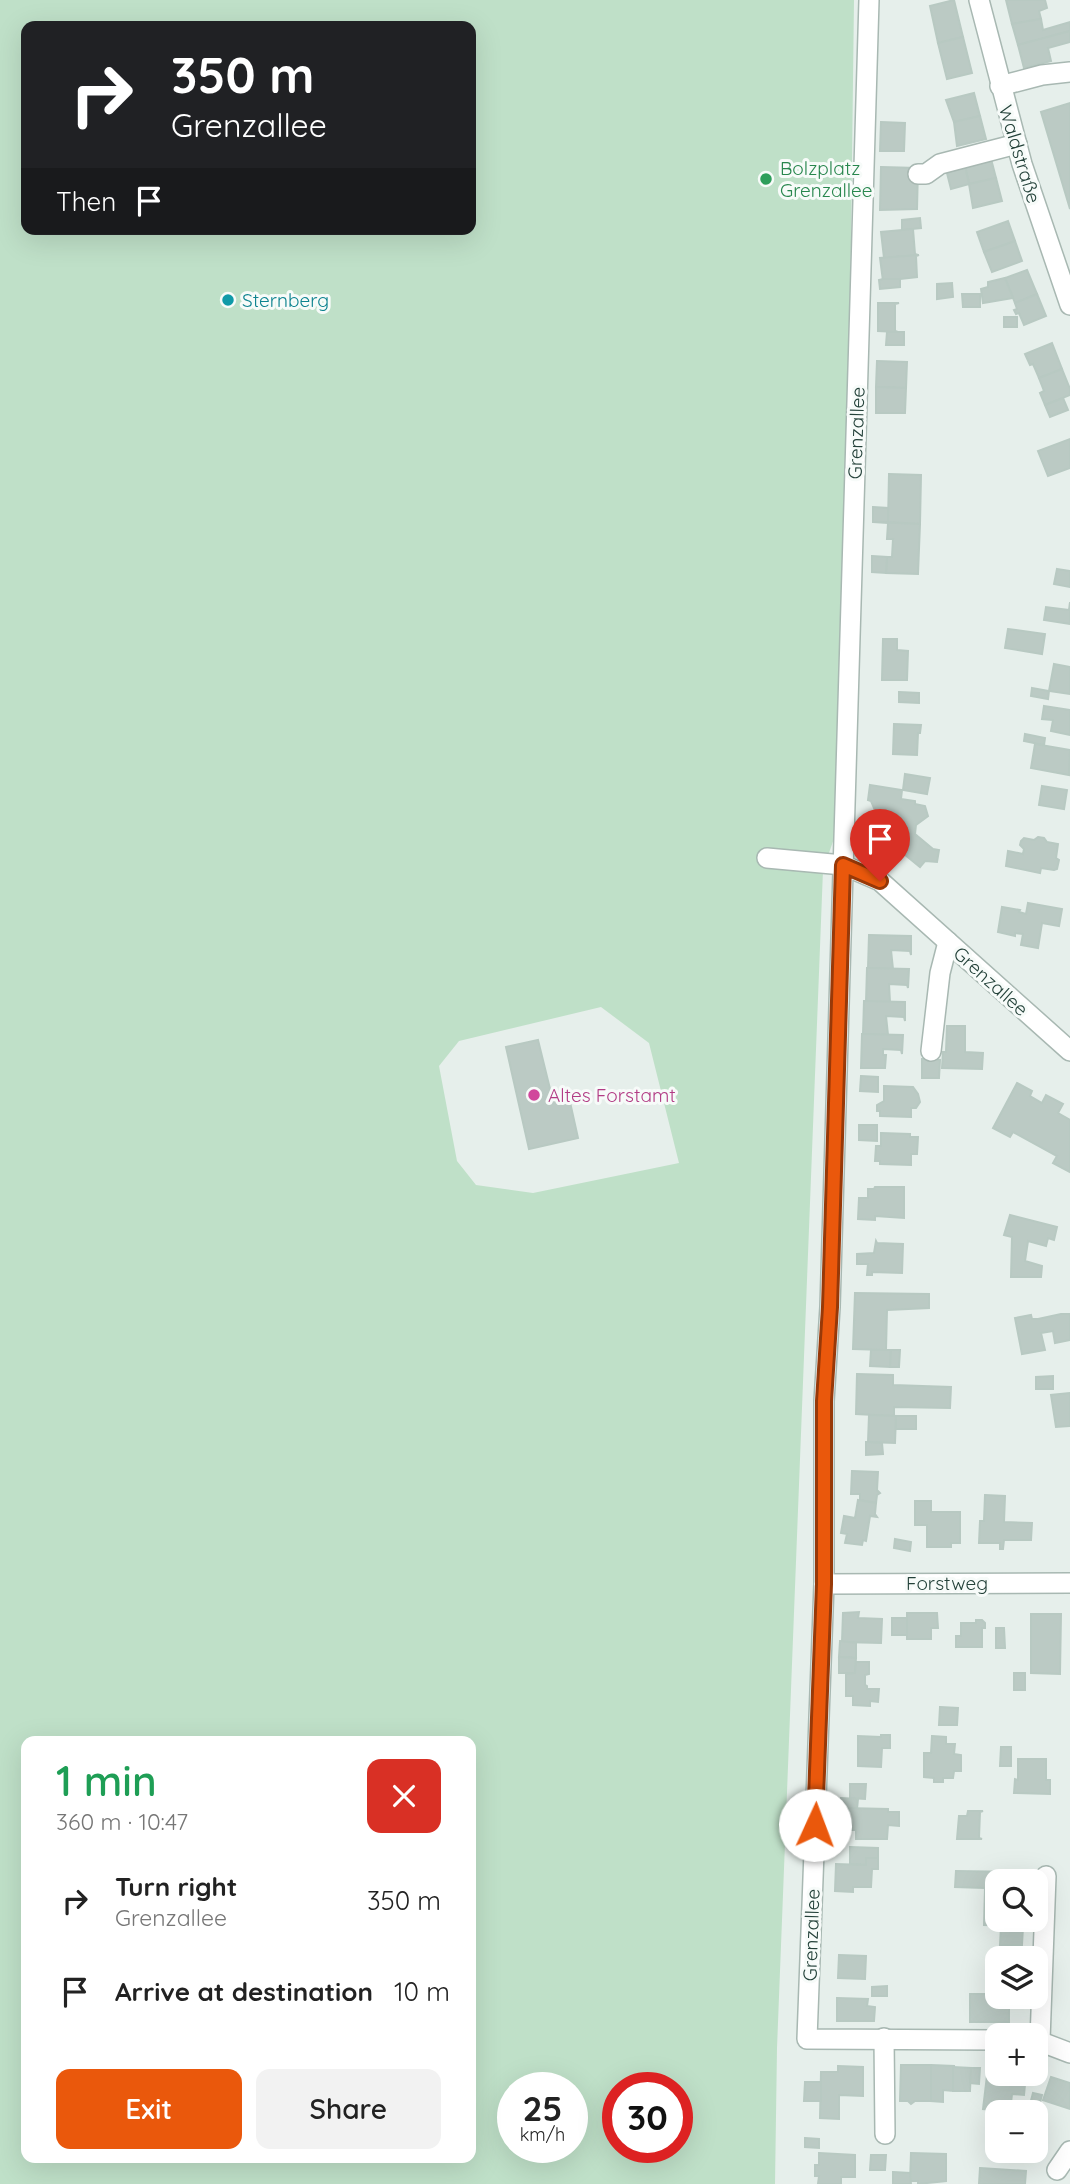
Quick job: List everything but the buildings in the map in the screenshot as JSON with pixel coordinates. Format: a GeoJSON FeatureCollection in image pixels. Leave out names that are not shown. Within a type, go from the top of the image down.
{"type":"FeatureCollection","features":[{"type":"Feature","properties":{"kind":"street","name":"Grenzallee"},"geometry":{"type":"LineString","coordinates":[[869,0],[830,1307],[824,1401],[824,1584],[807,2039],[884,2038]]}},
{"type":"Feature","properties":{"kind":"street","name":"Waldstraße"},"geometry":{"type":"LineString","coordinates":[[979,0],[1017,144],[1070,305]]}},
{"type":"Feature","properties":{"kind":"street"},"geometry":{"type":"LineString","coordinates":[[1000,86],[1042,75],[1070,72]]}},
{"type":"Feature","properties":{"kind":"street"},"geometry":{"type":"LineString","coordinates":[[918,174],[926,174],[940,164],[1017,144]]}},
{"type":"Feature","properties":{"kind":"street"},"geometry":{"type":"LineString","coordinates":[[767,858],[843,865]]}},
{"type":"Feature","properties":{"kind":"street","name":"Grenzallee"},"geometry":{"type":"LineString","coordinates":[[843,865],[880,881],[1070,1051]]}},
{"type":"Feature","properties":{"kind":"street"},"geometry":{"type":"LineString","coordinates":[[930,1051],[940,973],[948,942]]}},
{"type":"Feature","properties":{"kind":"street","name":"Forstweg"},"geometry":{"type":"LineString","coordinates":[[824,1584],[1070,1583]]}},
{"type":"Feature","properties":{"kind":"street"},"geometry":{"type":"LineString","coordinates":[[1039,2023],[1043,1932]]}},
{"type":"Feature","properties":{"kind":"street"},"geometry":{"type":"LineString","coordinates":[[885,2134],[884,2038],[985,2040]]}},
{"type":"Feature","properties":{"kind":"street"},"geometry":{"type":"LineString","coordinates":[[1048,2044],[1070,2053]]}},
{"type":"Feature","properties":{"kind":"street"},"geometry":{"type":"LineString","coordinates":[[1057,2170],[1070,2151]]}},
{"type":"Feature","properties":{"kind":"green space"},"geometry":{"type":"Polygon","coordinates":[[[0,0],[854,0],[844,810],[823,870],[777,2048],[775,2184],[0,2184],[0,0]],[[601,1007],[459,1041],[439,1066],[457,1161],[476,1185],[533,1193],[679,1163],[649,1043],[601,1007]]]}},
{"type":"Feature","properties":{"kind":"place","name":"Bolzplatz Grenzallee"},"geometry":{"type":"Point","coordinates":[766,179]}},
{"type":"Feature","properties":{"kind":"place","name":"Sternberg"},"geometry":{"type":"Point","coordinates":[228,300]}},
{"type":"Feature","properties":{"kind":"place","name":"Altes Forstamt"},"geometry":{"type":"Point","coordinates":[534,1095]}},
{"type":"Feature","properties":{"kind":"route"},"geometry":{"type":"LineString","coordinates":[[815,1825],[824,1584],[824,1401],[830,1307],[843,865],[880,881]]}}]}
